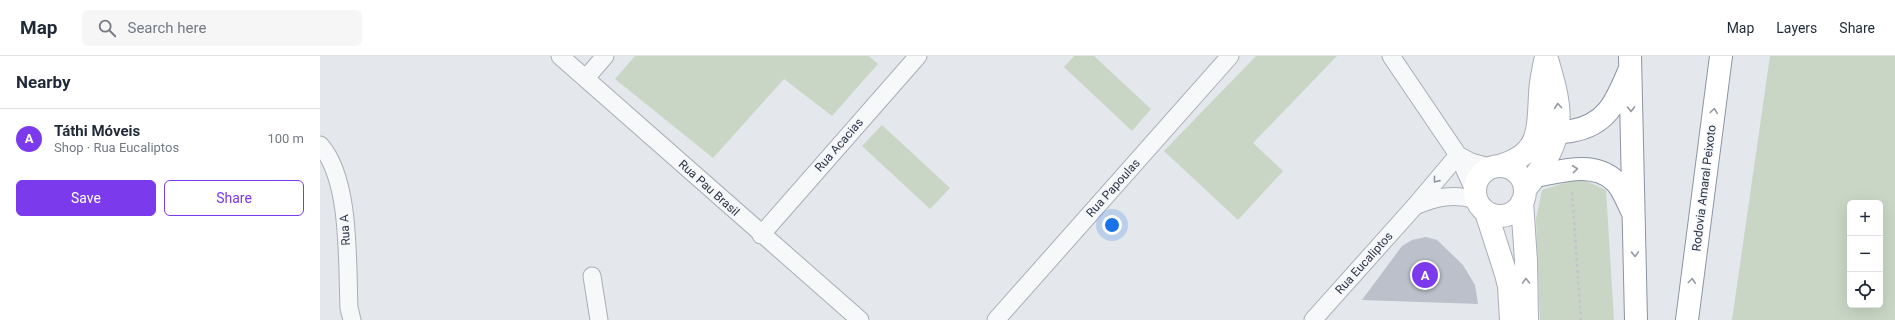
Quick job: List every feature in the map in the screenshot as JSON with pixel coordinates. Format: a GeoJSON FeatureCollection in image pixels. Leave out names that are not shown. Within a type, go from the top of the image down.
{"type":"FeatureCollection","features":[{"type":"Feature","properties":{"kind":"main road"},"geometry":{"type":"LineString","coordinates":[[1479,201],[1495,216],[1504,216],[1513,212],[1553,149],[1558,132],[1559,107],[1546,56]]}},
{"type":"Feature","properties":{"kind":"main road"},"geometry":{"type":"LineString","coordinates":[[1511,320],[1509,286],[1506,274],[1479,201],[1476,184],[1479,177],[1496,167],[1518,160],[1534,143],[1538,129],[1540,93],[1546,56]]}},
{"type":"Feature","properties":{"kind":"main road","name":"Rodovia Amaral Peixoto"},"geometry":{"type":"LineString","coordinates":[[1687,320],[1721,56]]}},
{"type":"Feature","properties":{"kind":"main road"},"geometry":{"type":"LineString","coordinates":[[1534,143],[1548,134],[1583,128],[1592,125],[1601,119],[1610,109],[1630,61]]}},
{"type":"Feature","properties":{"kind":"main road"},"geometry":{"type":"LineString","coordinates":[[1630,61],[1636,320]]}},
{"type":"Feature","properties":{"kind":"main road"},"geometry":{"type":"LineString","coordinates":[[1496,167],[1510,169],[1518,175],[1528,190],[1526,260],[1527,320]]}},
{"type":"Feature","properties":{"kind":"main road"},"geometry":{"type":"LineString","coordinates":[[1528,190],[1570,170],[1590,170],[1608,176],[1622,190],[1634,215]]}},
{"type":"Feature","properties":{"kind":"street","name":"Rua Pau Brasil"},"geometry":{"type":"LineString","coordinates":[[560,56],[761,235],[860,320]]}},
{"type":"Feature","properties":{"kind":"street"},"geometry":{"type":"LineString","coordinates":[[586,78],[605,56]]}},
{"type":"Feature","properties":{"kind":"street","name":"Rua Acacias"},"geometry":{"type":"LineString","coordinates":[[761,235],[918,56]]}},
{"type":"Feature","properties":{"kind":"street","name":"Rua Papoulas"},"geometry":{"type":"LineString","coordinates":[[996,320],[1230,56]]}},
{"type":"Feature","properties":{"kind":"street"},"geometry":{"type":"LineString","coordinates":[[1391,56],[1458,155],[1479,201]]}},
{"type":"Feature","properties":{"kind":"street","name":"Rua A"},"geometry":{"type":"LineString","coordinates":[[320,145],[334,166],[340,183],[344,215],[349,308],[352,320]]}},
{"type":"Feature","properties":{"kind":"street"},"geometry":{"type":"LineString","coordinates":[[1458,155],[1471,162],[1496,167]]}},
{"type":"Feature","properties":{"kind":"street","name":"Rua Eucaliptos"},"geometry":{"type":"LineString","coordinates":[[1313,320],[1415,206],[1458,155]]}},
{"type":"Feature","properties":{"kind":"street","name":"Rua Eucaliptos"},"geometry":{"type":"LineString","coordinates":[[1415,206],[1443,196],[1461,196],[1479,201]]}},
{"type":"Feature","properties":{"kind":"street"},"geometry":{"type":"LineString","coordinates":[[592,276],[599,320]]}},
{"type":"Feature","properties":{"kind":"path"},"geometry":{"type":"LineString","coordinates":[[1570,170],[1581,320]]}},
{"type":"Feature","properties":{"kind":"green space"},"geometry":{"type":"Polygon","coordinates":[[[635,56],[869,56],[878,64],[832,116],[784,79],[713,158],[615,79],[635,56]]]}},
{"type":"Feature","properties":{"kind":"green space"},"geometry":{"type":"Polygon","coordinates":[[[1074,56],[1094,56],[1151,109],[1132,131],[1064,67],[1074,56]]]}},
{"type":"Feature","properties":{"kind":"green space"},"geometry":{"type":"Polygon","coordinates":[[[1256,56],[1337,56],[1253,143],[1283,171],[1238,220],[1164,151],[1256,56]]]}},
{"type":"Feature","properties":{"kind":"green space"},"geometry":{"type":"Polygon","coordinates":[[[1770,56],[1895,56],[1895,320],[1732,320],[1770,56]]]}},
{"type":"Feature","properties":{"kind":"green space"},"geometry":{"type":"Polygon","coordinates":[[[882,125],[950,188],[930,209],[862,146],[882,125]]]}},
{"type":"Feature","properties":{"kind":"green space"},"geometry":{"type":"Polygon","coordinates":[[[1580,178],[1606,190],[1614,320],[1540,320],[1536,219],[1542,190],[1580,178]]]}},
{"type":"Feature","properties":{"kind":"building"},"geometry":{"type":"Polygon","coordinates":[[[1426,237],[1437,240],[1463,265],[1475,285],[1478,304],[1362,300],[1402,246],[1412,240],[1426,237]]]}},
{"type":"Feature","properties":{"kind":"place","name":"Táthi Móveis"},"geometry":{"type":"Point","coordinates":[1425,275]}}]}
